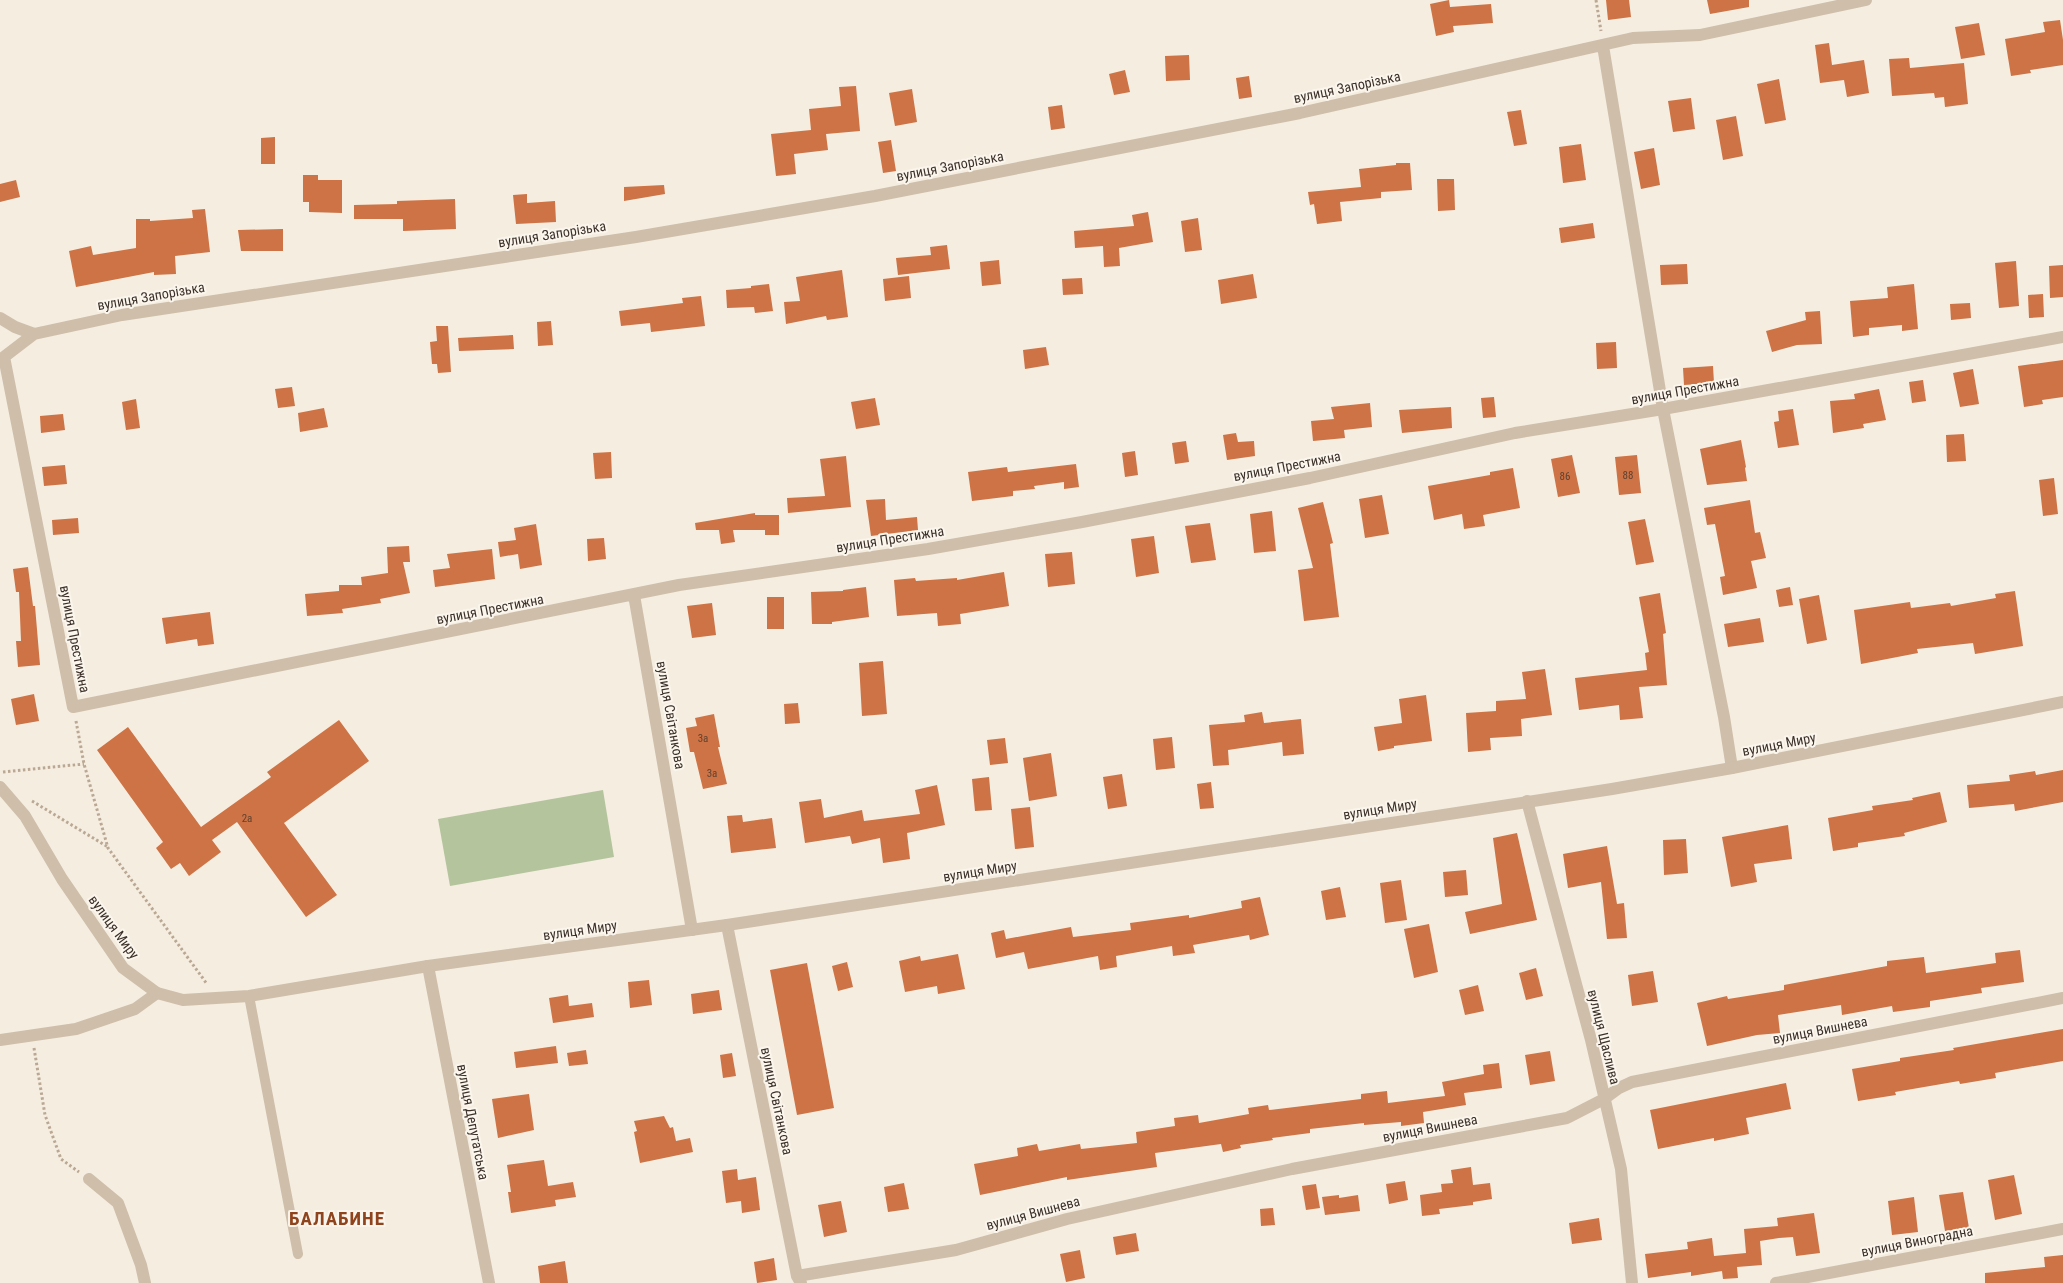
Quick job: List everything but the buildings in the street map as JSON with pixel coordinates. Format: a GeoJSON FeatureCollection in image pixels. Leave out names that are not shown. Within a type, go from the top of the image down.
{"type":"FeatureCollection","features":[{"type":"Feature","properties":{"kind":"street","name":"вулиця Запорізька"},"geometry":{"type":"LineString","coordinates":[[34,334],[122,315],[636,237],[875,196],[1300,113],[1633,38],[1700,35],[1866,0]]}},
{"type":"Feature","properties":{"kind":"street"},"geometry":{"type":"LineString","coordinates":[[1603,46],[1663,410],[1724,717],[1732,768]]}},
{"type":"Feature","properties":{"kind":"street"},"geometry":{"type":"LineString","coordinates":[[0,318],[15,327],[34,334]]}},
{"type":"Feature","properties":{"kind":"street"},"geometry":{"type":"LineString","coordinates":[[2,358],[34,334]]}},
{"type":"Feature","properties":{"kind":"street","name":"вулиця Престижна"},"geometry":{"type":"LineString","coordinates":[[2,358],[73,707],[679,585],[918,550],[1073,523],[1310,478],[1515,433],[1663,410],[2063,338]]}},
{"type":"Feature","properties":{"kind":"street","name":"вулиця Світанкова"},"geometry":{"type":"LineString","coordinates":[[634,595],[692,930]]}},
{"type":"Feature","properties":{"kind":"street","name":"вулиця Миру"},"geometry":{"type":"LineString","coordinates":[[0,787],[25,816],[67,887],[123,968],[157,993],[183,1000],[218,999],[249,996],[428,966],[727,925],[1732,768],[2063,702]]}},
{"type":"Feature","properties":{"kind":"street","name":"вулиця Щаслива"},"geometry":{"type":"LineString","coordinates":[[1527,801],[1591,1040],[1621,1169],[1632,1283]]}},
{"type":"Feature","properties":{"kind":"street","name":"вулиця Світанкова"},"geometry":{"type":"LineString","coordinates":[[727,925],[799,1280]]}},
{"type":"Feature","properties":{"kind":"street","name":"вулиця Депутатська"},"geometry":{"type":"LineString","coordinates":[[428,966],[489,1283]]}},
{"type":"Feature","properties":{"kind":"street"},"geometry":{"type":"LineString","coordinates":[[0,1040],[84,1026],[134,1009],[157,993]]}},
{"type":"Feature","properties":{"kind":"street","name":"вулиця Вишнева"},"geometry":{"type":"LineString","coordinates":[[799,1280],[956,1250],[1067,1218],[1282,1171],[1567,1118],[1632,1082],[2063,998]]}},
{"type":"Feature","properties":{"kind":"street"},"geometry":{"type":"LineString","coordinates":[[89,1179],[118,1203],[142,1265],[145,1283]]}},
{"type":"Feature","properties":{"kind":"street","name":"вулиця Виноградна"},"geometry":{"type":"LineString","coordinates":[[1776,1283],[2063,1229]]}},
{"type":"Feature","properties":{"kind":"lane"},"geometry":{"type":"LineString","coordinates":[[249,996],[298,1254]]}},
{"type":"Feature","properties":{"kind":"path"},"geometry":{"type":"LineString","coordinates":[[1596,0],[1603,46]]}},
{"type":"Feature","properties":{"kind":"path"},"geometry":{"type":"LineString","coordinates":[[73,707],[84,764],[108,848],[218,999]]}},
{"type":"Feature","properties":{"kind":"path"},"geometry":{"type":"LineString","coordinates":[[0,773],[84,764]]}},
{"type":"Feature","properties":{"kind":"path"},"geometry":{"type":"LineString","coordinates":[[25,796],[108,848]]}},
{"type":"Feature","properties":{"kind":"path"},"geometry":{"type":"LineString","coordinates":[[32,1035],[45,1115],[61,1159],[89,1179]]}},
{"type":"Feature","properties":{"kind":"green space"},"geometry":{"type":"Polygon","coordinates":[[[603,790],[614,857],[450,886],[438,819],[603,790]]]}},
{"type":"Feature","properties":{"kind":"district","name":"БАЛАБИНЕ"},"geometry":{"type":"Point","coordinates":[337,1218]}}]}
